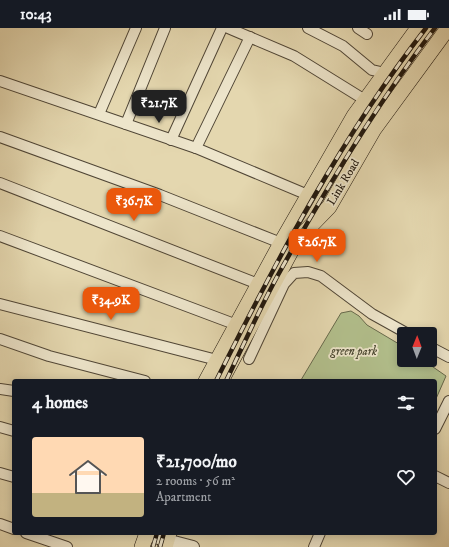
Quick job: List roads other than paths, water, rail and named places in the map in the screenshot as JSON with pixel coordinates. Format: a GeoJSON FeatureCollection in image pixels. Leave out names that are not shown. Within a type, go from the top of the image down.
{"type":"FeatureCollection","features":[{"type":"Feature","properties":{"kind":"main road","name":"Link Road"},"geometry":{"type":"LineString","coordinates":[[207,379],[281,242],[354,116],[418,28]]}},
{"type":"Feature","properties":{"kind":"main road","name":"Link Road"},"geometry":{"type":"LineString","coordinates":[[222,379],[297,240],[329,207],[374,129],[448,28]]}},
{"type":"Feature","properties":{"kind":"street"},"geometry":{"type":"LineString","coordinates":[[99,114],[136,28]]}},
{"type":"Feature","properties":{"kind":"street"},"geometry":{"type":"LineString","coordinates":[[126,124],[164,28]]}},
{"type":"Feature","properties":{"kind":"street"},"geometry":{"type":"LineString","coordinates":[[171,140],[222,28]]}},
{"type":"Feature","properties":{"kind":"street"},"geometry":{"type":"LineString","coordinates":[[228,28],[294,56],[365,100]]}},
{"type":"Feature","properties":{"kind":"street"},"geometry":{"type":"LineString","coordinates":[[308,28],[343,46],[372,70],[385,73]]}},
{"type":"Feature","properties":{"kind":"street"},"geometry":{"type":"LineString","coordinates":[[358,28],[367,34]]}},
{"type":"Feature","properties":{"kind":"street"},"geometry":{"type":"LineString","coordinates":[[196,148],[250,37]]}},
{"type":"Feature","properties":{"kind":"street"},"geometry":{"type":"LineString","coordinates":[[0,81],[196,148],[308,195]]}},
{"type":"Feature","properties":{"kind":"street"},"geometry":{"type":"LineString","coordinates":[[0,137],[160,195],[281,242]]}},
{"type":"Feature","properties":{"kind":"street"},"geometry":{"type":"LineString","coordinates":[[0,183],[258,284]]}},
{"type":"Feature","properties":{"kind":"street"},"geometry":{"type":"LineString","coordinates":[[0,236],[237,325]]}},
{"type":"Feature","properties":{"kind":"street"},"geometry":{"type":"LineString","coordinates":[[249,359],[284,284],[294,273],[308,272],[321,276],[372,314],[397,328]]}},
{"type":"Feature","properties":{"kind":"street"},"geometry":{"type":"LineString","coordinates":[[0,304],[217,360]]}},
{"type":"Feature","properties":{"kind":"street"},"geometry":{"type":"LineString","coordinates":[[0,338],[49,356],[117,377],[131,379]]}},
{"type":"Feature","properties":{"kind":"street"},"geometry":{"type":"LineString","coordinates":[[437,351],[449,357]]}},
{"type":"Feature","properties":{"kind":"street"},"geometry":{"type":"LineString","coordinates":[[0,388],[12,391]]}},
{"type":"Feature","properties":{"kind":"street"},"geometry":{"type":"LineString","coordinates":[[437,426],[449,401]]}},
{"type":"Feature","properties":{"kind":"street"},"geometry":{"type":"LineString","coordinates":[[0,428],[12,431]]}},
{"type":"Feature","properties":{"kind":"street"},"geometry":{"type":"LineString","coordinates":[[0,474],[12,477]]}},
{"type":"Feature","properties":{"kind":"street"},"geometry":{"type":"LineString","coordinates":[[437,477],[449,483]]}},
{"type":"Feature","properties":{"kind":"street"},"geometry":{"type":"LineString","coordinates":[[0,524],[12,528]]}},
{"type":"Feature","properties":{"kind":"street"},"geometry":{"type":"LineString","coordinates":[[32,535],[67,547]]}},
{"type":"Feature","properties":{"kind":"street"},"geometry":{"type":"LineString","coordinates":[[314,547],[319,535]]}},
{"type":"Feature","properties":{"kind":"street"},"geometry":{"type":"LineString","coordinates":[[145,538],[167,540],[193,547]]}},
{"type":"Feature","properties":{"kind":"railway"},"geometry":{"type":"LineString","coordinates":[[217,379],[312,199],[366,112],[395,69],[426,28]]}},
{"type":"Feature","properties":{"kind":"railway"},"geometry":{"type":"LineString","coordinates":[[227,379],[271,288],[314,211],[352,148],[392,87],[435,28]]}},
{"type":"Feature","properties":{"kind":"railway"},"geometry":{"type":"LineString","coordinates":[[153,547],[156,535]]}},
{"type":"Feature","properties":{"kind":"railway"},"geometry":{"type":"LineString","coordinates":[[160,547],[163,535]]}},
{"type":"Feature","properties":{"kind":"park label","name":"green park"},"geometry":{"type":"Point","coordinates":[354,351]}}]}
